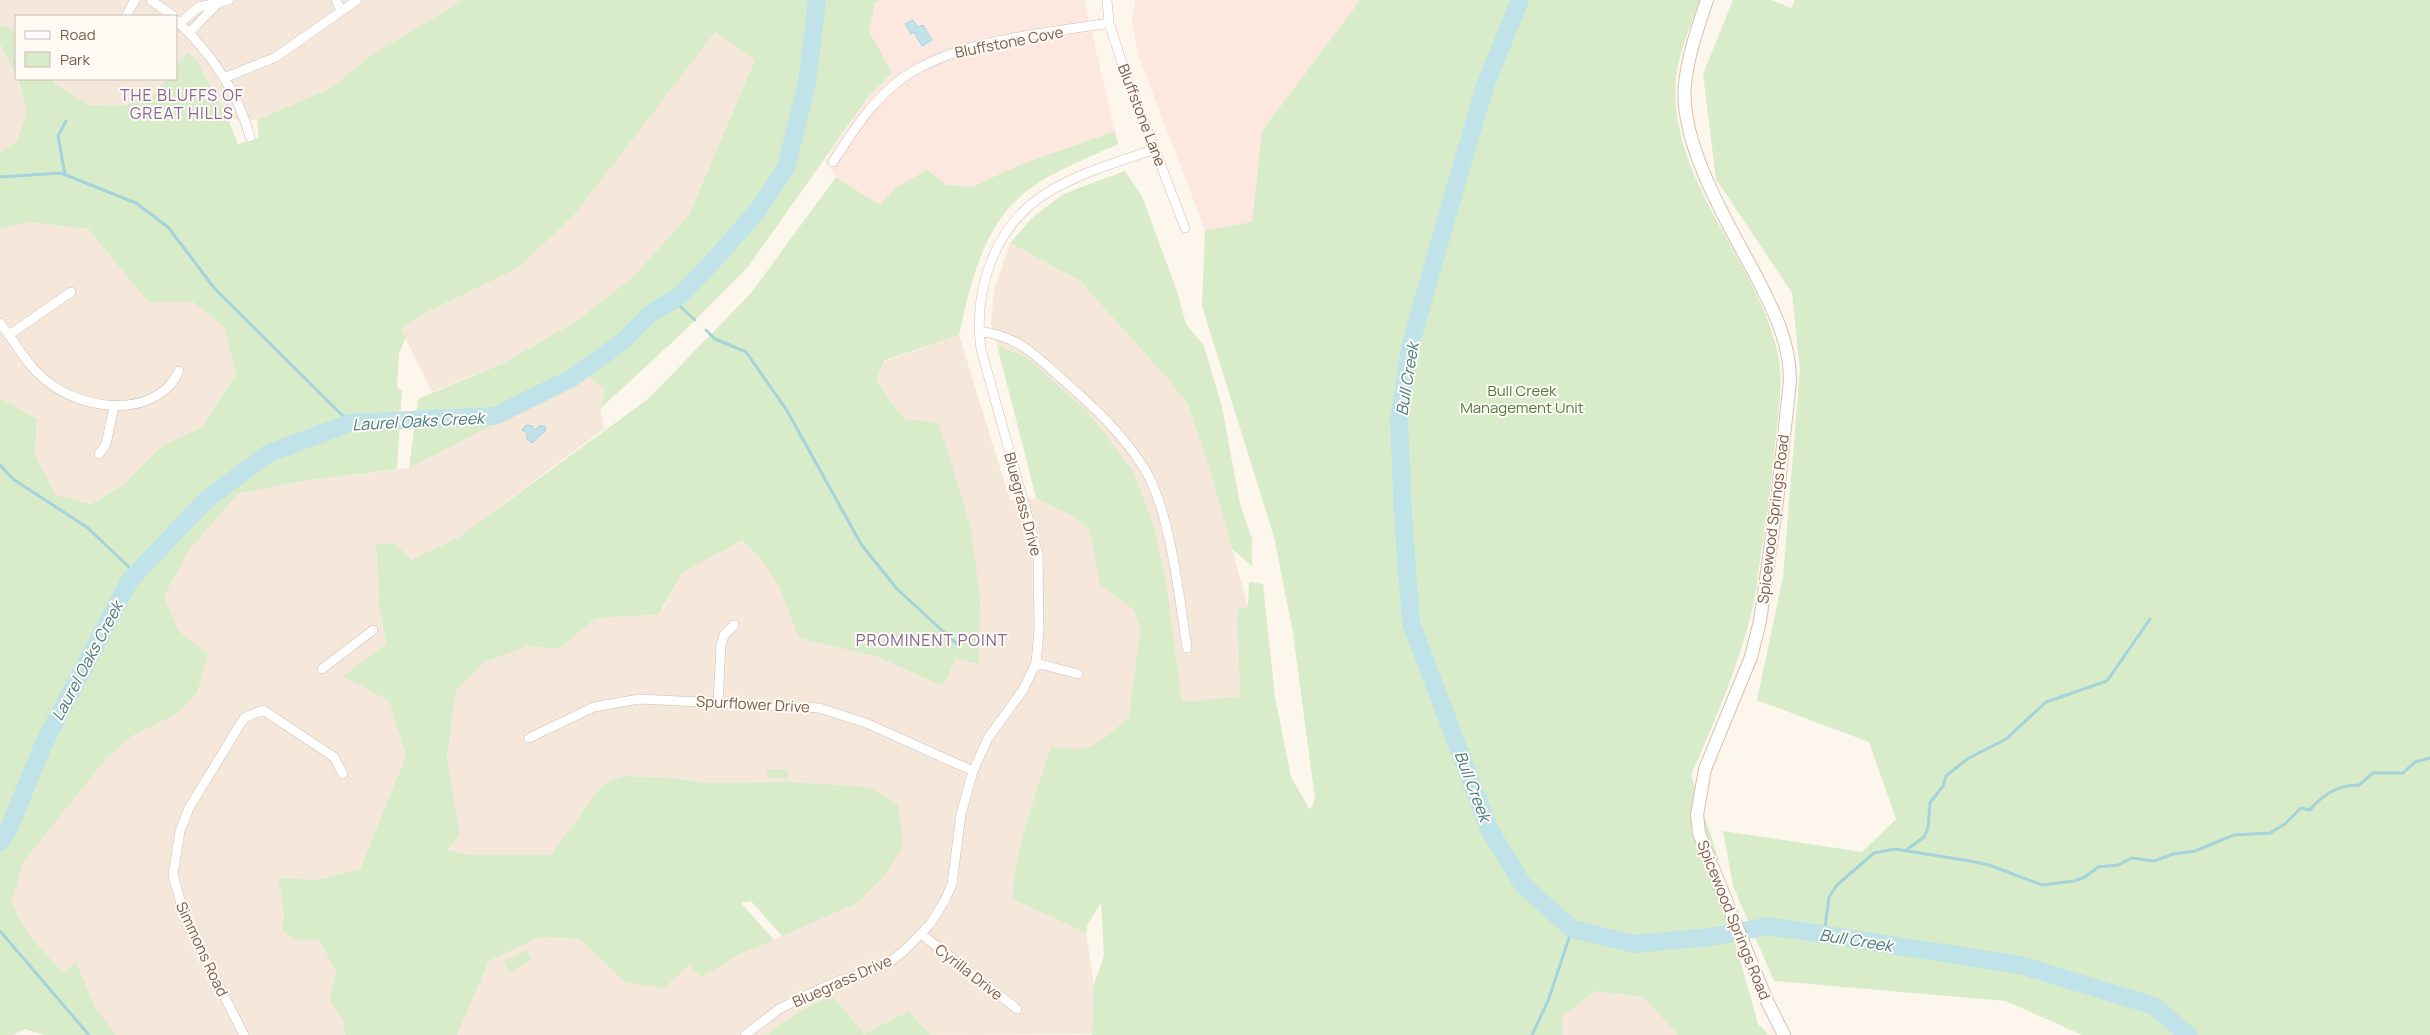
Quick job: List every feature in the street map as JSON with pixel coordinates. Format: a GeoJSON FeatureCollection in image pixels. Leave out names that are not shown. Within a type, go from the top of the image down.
{"type":"FeatureCollection","features":[{"type":"Feature","properties":{"kind":"main road","name":"Spicewood Springs Road"},"geometry":{"type":"LineString","coordinates":[[1707,0],[1688,63],[1684,86],[1686,113],[1693,142],[1712,190],[1770,303],[1786,342],[1790,361],[1790,381],[1760,621],[1751,657],[1705,769],[1700,792],[1699,833],[1767,1001],[1784,1035]]}},
{"type":"Feature","properties":{"kind":"street"},"geometry":{"type":"LineString","coordinates":[[126,15],[134,0]]}},
{"type":"Feature","properties":{"kind":"street"},"geometry":{"type":"LineString","coordinates":[[151,0],[172,15]]}},
{"type":"Feature","properties":{"kind":"street"},"geometry":{"type":"LineString","coordinates":[[229,0],[199,7],[178,21],[190,32],[224,78],[238,102],[250,137]]}},
{"type":"Feature","properties":{"kind":"street"},"geometry":{"type":"LineString","coordinates":[[336,0],[341,11]]}},
{"type":"Feature","properties":{"kind":"street"},"geometry":{"type":"LineString","coordinates":[[224,78],[276,57],[295,46],[357,0]]}},
{"type":"Feature","properties":{"kind":"street","name":"Bluffstone Lane"},"geometry":{"type":"LineString","coordinates":[[1107,0],[1109,23],[1125,72],[1185,228]]}},
{"type":"Feature","properties":{"kind":"street"},"geometry":{"type":"LineString","coordinates":[[190,32],[200,24],[217,4]]}},
{"type":"Feature","properties":{"kind":"street","name":"Bluffstone Cove"},"geometry":{"type":"LineString","coordinates":[[833,162],[864,116],[880,99],[902,78],[928,64],[949,54],[974,46],[1109,23]]}},
{"type":"Feature","properties":{"kind":"street","name":"Bluegrass Drive"},"geometry":{"type":"LineString","coordinates":[[745,1035],[760,1022],[787,1005],[823,987],[874,970],[891,961],[921,934],[945,900],[952,884],[960,814],[972,771],[988,738],[1023,690],[1036,663],[1039,631],[1038,554],[985,363],[979,331],[982,291],[988,270],[1003,238],[1015,220],[1044,195],[1076,178],[1155,149]]}},
{"type":"Feature","properties":{"kind":"street"},"geometry":{"type":"LineString","coordinates":[[9,335],[71,292]]}},
{"type":"Feature","properties":{"kind":"street"},"geometry":{"type":"LineString","coordinates":[[0,323],[19,353],[47,382],[72,396],[114,407],[152,398],[169,386],[179,371]]}},
{"type":"Feature","properties":{"kind":"street"},"geometry":{"type":"LineString","coordinates":[[979,331],[999,334],[1021,343],[1095,407],[1122,436],[1145,470],[1161,509],[1171,551],[1187,648]]}},
{"type":"Feature","properties":{"kind":"street"},"geometry":{"type":"LineString","coordinates":[[99,454],[106,444],[114,407]]}},
{"type":"Feature","properties":{"kind":"street"},"geometry":{"type":"LineString","coordinates":[[718,702],[721,645],[724,635],[734,625]]}},
{"type":"Feature","properties":{"kind":"street"},"geometry":{"type":"LineString","coordinates":[[322,669],[373,630]]}},
{"type":"Feature","properties":{"kind":"street"},"geometry":{"type":"LineString","coordinates":[[1036,663],[1078,674]]}},
{"type":"Feature","properties":{"kind":"street","name":"Spurflower Drive"},"geometry":{"type":"LineString","coordinates":[[529,738],[594,707],[639,699],[819,708],[843,714],[972,771]]}},
{"type":"Feature","properties":{"kind":"street","name":"Simmons Road"},"geometry":{"type":"LineString","coordinates":[[244,1035],[186,921],[173,875],[180,831],[189,808],[244,718],[263,710],[334,757],[343,774]]}},
{"type":"Feature","properties":{"kind":"street","name":"Cyrilla Drive"},"geometry":{"type":"LineString","coordinates":[[921,934],[1017,1009]]}},
{"type":"Feature","properties":{"kind":"shaded area"},"geometry":{"type":"Polygon","coordinates":[[[0,0],[464,0],[371,55],[333,87],[257,120],[228,119],[196,59],[187,52],[178,63],[178,15],[15,15],[15,30],[0,25],[0,0]]]}},
{"type":"Feature","properties":{"kind":"shaded area"},"geometry":{"type":"Polygon","coordinates":[[[881,0],[1084,0],[1115,131],[1019,165],[972,187],[895,188],[880,205],[836,177],[825,161],[868,97],[892,73],[869,31],[875,3],[881,0]]]}},
{"type":"Feature","properties":{"kind":"shaded area"},"geometry":{"type":"Polygon","coordinates":[[[1135,0],[1360,0],[1262,131],[1252,222],[1205,230],[1139,57],[1132,23],[1135,0]]]}},
{"type":"Feature","properties":{"kind":"shaded area"},"geometry":{"type":"Polygon","coordinates":[[[715,31],[755,60],[689,215],[631,279],[576,321],[504,363],[432,392],[401,329],[421,315],[518,268],[575,214],[715,31]]]}},
{"type":"Feature","properties":{"kind":"shaded area"},"geometry":{"type":"Polygon","coordinates":[[[0,44],[15,71],[15,80],[18,80],[27,112],[17,141],[0,152],[0,44]]]}},
{"type":"Feature","properties":{"kind":"shaded area"},"geometry":{"type":"Polygon","coordinates":[[[54,80],[166,80],[152,97],[121,106],[90,105],[56,85],[54,80]]]}},
{"type":"Feature","properties":{"kind":"shaded area"},"geometry":{"type":"Polygon","coordinates":[[[27,222],[88,229],[148,302],[193,302],[224,327],[236,374],[202,427],[163,445],[123,485],[91,504],[56,495],[35,455],[37,419],[0,398],[0,229],[27,222]]]}},
{"type":"Feature","properties":{"kind":"shaded area"},"geometry":{"type":"Polygon","coordinates":[[[1010,243],[1080,281],[1167,378],[1188,405],[1209,466],[1248,606],[1237,610],[1240,696],[1182,702],[1166,585],[1155,529],[1134,472],[1089,413],[1026,357],[997,345],[991,323],[994,291],[1010,243]]]}},
{"type":"Feature","properties":{"kind":"shaded area"},"geometry":{"type":"Polygon","coordinates":[[[959,335],[1010,500],[1036,498],[1072,515],[1090,530],[1101,585],[1134,610],[1140,632],[1129,717],[1092,747],[1074,750],[1023,838],[1014,882],[1013,899],[1086,933],[1094,984],[1093,1034],[931,1035],[909,1011],[864,1034],[794,1015],[766,1035],[457,1035],[489,961],[539,937],[580,939],[625,982],[689,964],[702,977],[742,953],[857,903],[791,782],[709,783],[675,778],[624,776],[603,784],[551,856],[468,855],[446,848],[460,835],[447,758],[456,691],[485,662],[528,646],[559,649],[596,618],[663,609],[682,573],[742,540],[762,560],[778,582],[800,638],[877,657],[943,686],[956,659],[904,419],[876,380],[885,361],[959,335]]]}},
{"type":"Feature","properties":{"kind":"shaded area"},"geometry":{"type":"Polygon","coordinates":[[[588,376],[605,389],[600,409],[604,429],[459,537],[411,560],[395,543],[376,544],[379,606],[386,644],[343,676],[389,701],[406,756],[360,869],[318,880],[278,879],[284,914],[282,931],[297,941],[319,940],[336,972],[329,1001],[343,1020],[345,1035],[116,1035],[95,1007],[76,962],[63,973],[30,936],[11,903],[24,861],[105,760],[132,736],[177,714],[208,654],[178,630],[164,596],[190,549],[239,493],[311,480],[409,468],[588,376]]]}},
{"type":"Feature","properties":{"kind":"shaded area"},"geometry":{"type":"Polygon","coordinates":[[[1596,991],[1643,997],[1678,1035],[1562,1035],[1562,1016],[1596,991]]]}},
{"type":"Feature","properties":{"kind":"green space"},"geometry":{"type":"Polygon","coordinates":[[[464,0],[881,0],[875,3],[869,31],[892,73],[868,97],[748,267],[681,334],[600,409],[605,389],[588,376],[409,468],[418,399],[504,363],[576,321],[631,279],[689,215],[755,60],[715,32],[575,214],[518,268],[421,315],[401,329],[406,338],[399,353],[397,387],[402,391],[397,469],[311,480],[239,493],[190,549],[164,596],[178,630],[208,654],[197,693],[177,714],[132,736],[105,760],[24,861],[11,903],[30,936],[63,973],[76,962],[95,1007],[116,1035],[45,1035],[25,1029],[13,1035],[0,1035],[0,398],[37,419],[35,455],[56,495],[91,504],[123,485],[163,445],[202,427],[236,374],[224,327],[193,302],[148,302],[88,229],[27,222],[0,229],[0,152],[17,141],[27,112],[18,80],[54,80],[56,85],[90,105],[121,106],[152,97],[166,80],[178,80],[178,63],[187,52],[196,59],[228,119],[238,144],[259,138],[257,120],[333,87],[371,55],[464,0]]]}},
{"type":"Feature","properties":{"kind":"green space","name":"Bull Creek Management Unit"},"geometry":{"type":"Polygon","coordinates":[[[1360,0],[1700,0],[1686,38],[1676,78],[1677,115],[1685,151],[1699,185],[1752,285],[1767,319],[1778,354],[1780,388],[1769,499],[1756,593],[1748,628],[1718,713],[1691,775],[1719,860],[1701,859],[1730,925],[1758,1024],[1769,1035],[1678,1035],[1643,997],[1596,991],[1562,1016],[1562,1035],[1092,1035],[1094,984],[1104,956],[1101,902],[1087,926],[1086,933],[1013,899],[1014,880],[1022,841],[1051,747],[1066,749],[1087,747],[1102,740],[1129,717],[1140,631],[1134,610],[1100,585],[1090,530],[1071,515],[1036,498],[997,345],[1026,357],[1089,413],[1134,472],[1155,529],[1167,588],[1182,702],[1240,696],[1237,610],[1248,606],[1249,582],[1263,584],[1275,697],[1291,777],[1310,810],[1315,799],[1293,633],[1274,537],[1202,306],[1205,230],[1252,222],[1262,131],[1360,0]]]}},
{"type":"Feature","properties":{"kind":"green space"},"geometry":{"type":"Polygon","coordinates":[[[1733,0],[1771,0],[1791,8],[1795,0],[2430,0],[2430,1035],[2082,1035],[2006,1001],[1774,981],[1733,886],[1723,831],[1862,852],[1896,819],[1869,742],[1757,700],[1783,577],[1800,369],[1792,293],[1716,179],[1703,74],[1733,0]]]}},
{"type":"Feature","properties":{"kind":"green space"},"geometry":{"type":"Polygon","coordinates":[[[0,25],[15,30],[15,72],[0,44],[0,25]]]}},
{"type":"Feature","properties":{"kind":"green space"},"geometry":{"type":"Polygon","coordinates":[[[1115,131],[1118,144],[1069,166],[1033,186],[1009,208],[997,223],[973,278],[959,335],[885,360],[876,380],[904,419],[939,423],[971,528],[980,599],[979,664],[956,659],[943,686],[877,657],[799,638],[778,585],[763,563],[742,540],[682,573],[659,614],[596,618],[559,649],[528,646],[485,662],[456,691],[447,758],[460,835],[447,849],[468,855],[551,855],[603,784],[624,776],[675,778],[709,783],[791,782],[868,787],[898,804],[903,845],[885,876],[857,903],[782,936],[751,901],[741,903],[774,940],[742,953],[702,977],[689,965],[664,988],[625,982],[580,939],[539,937],[489,961],[457,1035],[345,1035],[343,1020],[329,1001],[336,972],[319,940],[297,941],[282,931],[284,914],[278,878],[318,880],[360,869],[406,756],[389,701],[343,676],[386,644],[379,606],[376,544],[395,543],[411,560],[459,537],[648,399],[751,293],[836,177],[880,205],[895,188],[927,170],[947,185],[972,187],[1019,165],[1115,131]]]}},
{"type":"Feature","properties":{"kind":"green space"},"geometry":{"type":"Polygon","coordinates":[[[1125,171],[1142,196],[1178,294],[1186,324],[1204,346],[1222,407],[1240,504],[1252,539],[1252,566],[1232,549],[1209,466],[1188,405],[1167,378],[1080,281],[1010,243],[1033,217],[1063,194],[1125,171]]]}},
{"type":"Feature","properties":{"kind":"green space"},"geometry":{"type":"Polygon","coordinates":[[[767,769],[788,770],[788,778],[767,778],[767,769]]]}},
{"type":"Feature","properties":{"kind":"green space"},"geometry":{"type":"Polygon","coordinates":[[[527,950],[532,960],[509,972],[503,961],[527,950]]]}},
{"type":"Feature","properties":{"kind":"green space"},"geometry":{"type":"Polygon","coordinates":[[[832,995],[864,1034],[909,1011],[931,1035],[766,1035],[794,1015],[832,995]]]}},
{"type":"Feature","properties":{"kind":"water"},"geometry":{"type":"Polygon","coordinates":[[[913,20],[917,27],[923,25],[932,40],[922,46],[914,32],[911,34],[905,24],[913,20]]]}},
{"type":"Feature","properties":{"kind":"water"},"geometry":{"type":"Polygon","coordinates":[[[526,425],[532,426],[535,430],[539,426],[545,426],[546,430],[532,443],[527,439],[527,433],[522,430],[526,425]]]}},
{"type":"Feature","properties":{"kind":"waterway","name":"Laurel Oaks Creek"},"geometry":{"type":"LineString","coordinates":[[0,842],[10,826],[44,743],[130,580],[206,500],[269,453],[350,423],[495,416],[572,378],[622,342],[649,315],[681,295],[758,210],[786,168],[807,83],[817,0]]}},
{"type":"Feature","properties":{"kind":"waterway","name":"Bull Creek"},"geometry":{"type":"LineString","coordinates":[[1520,0],[1485,86],[1443,230],[1410,347],[1399,420],[1403,516],[1411,623],[1489,829],[1523,885],[1572,929],[1634,944],[1710,937],[1769,926],[2020,965],[2154,1006],[2188,1035]]}},
{"type":"Feature","properties":{"kind":"waterway"},"geometry":{"type":"LineString","coordinates":[[65,175],[58,136],[66,121]]}},
{"type":"Feature","properties":{"kind":"waterway"},"geometry":{"type":"LineString","coordinates":[[0,177],[61,173],[136,203],[168,227],[215,289],[350,423]]}},
{"type":"Feature","properties":{"kind":"waterway"},"geometry":{"type":"LineString","coordinates":[[673,300],[695,320]]}},
{"type":"Feature","properties":{"kind":"waterway"},"geometry":{"type":"LineString","coordinates":[[706,330],[715,339],[746,352],[786,409],[861,544],[897,589],[957,644]]}},
{"type":"Feature","properties":{"kind":"waterway"},"geometry":{"type":"LineString","coordinates":[[0,465],[13,479],[88,528],[136,574]]}},
{"type":"Feature","properties":{"kind":"waterway"},"geometry":{"type":"LineString","coordinates":[[1905,851],[1924,837],[1928,828],[1930,803],[1943,786],[1946,776],[1967,759],[2006,739],[2046,702],[2107,681],[2150,619]]}},
{"type":"Feature","properties":{"kind":"waterway"},"geometry":{"type":"LineString","coordinates":[[1824,935],[1829,897],[1837,885],[1874,853],[1895,849],[1970,861],[1989,865],[2042,885],[2074,881],[2085,877],[2098,867],[2118,865],[2132,858],[2154,861],[2173,854],[2195,851],[2234,835],[2270,833],[2285,824],[2301,808],[2310,810],[2326,795],[2338,789],[2359,785],[2373,773],[2403,773],[2415,762],[2430,758]]}},
{"type":"Feature","properties":{"kind":"waterway"},"geometry":{"type":"LineString","coordinates":[[1532,1035],[1548,1001],[1572,929]]}},
{"type":"Feature","properties":{"kind":"waterway"},"geometry":{"type":"LineString","coordinates":[[0,931],[89,1035]]}},
{"type":"Feature","properties":{"kind":"district","name":"THE BLUFFS OF GREAT HILLS"},"geometry":{"type":"Point","coordinates":[182,104]}},
{"type":"Feature","properties":{"kind":"district","name":"PROMINENT POINT"},"geometry":{"type":"Point","coordinates":[932,640]}}]}
